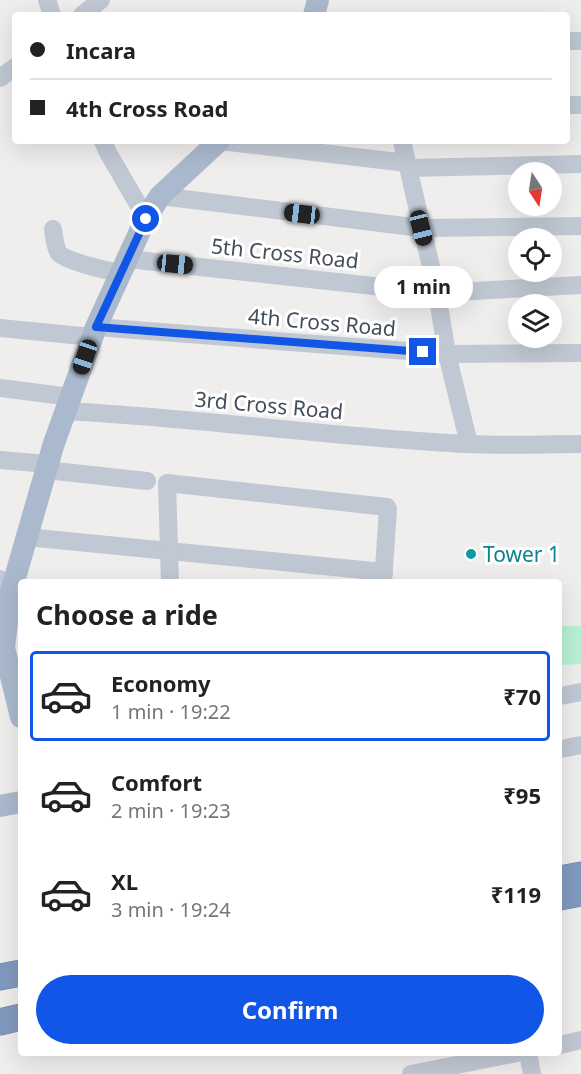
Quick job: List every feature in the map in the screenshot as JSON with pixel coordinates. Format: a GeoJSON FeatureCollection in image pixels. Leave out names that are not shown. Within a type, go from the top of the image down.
{"type":"FeatureCollection","features":[{"type":"Feature","properties":{"kind":"highway"},"geometry":{"type":"LineString","coordinates":[[562,874],[581,874]]}},
{"type":"Feature","properties":{"kind":"highway"},"geometry":{"type":"LineString","coordinates":[[562,879],[581,874]]}},
{"type":"Feature","properties":{"kind":"highway"},"geometry":{"type":"LineString","coordinates":[[562,897],[581,893]]}},
{"type":"Feature","properties":{"kind":"highway"},"geometry":{"type":"LineString","coordinates":[[0,977],[18,974]]}},
{"type":"Feature","properties":{"kind":"highway"},"geometry":{"type":"LineString","coordinates":[[0,991],[18,988]]}},
{"type":"Feature","properties":{"kind":"highway"},"geometry":{"type":"LineString","coordinates":[[0,1009],[18,1005]]}},
{"type":"Feature","properties":{"kind":"highway"},"geometry":{"type":"LineString","coordinates":[[0,1022],[18,1018]]}},
{"type":"Feature","properties":{"kind":"main road"},"geometry":{"type":"LineString","coordinates":[[18,705],[4,648],[10,593],[68,404],[94,332],[146,219],[160,196],[216,144]]}},
{"type":"Feature","properties":{"kind":"main road"},"geometry":{"type":"LineString","coordinates":[[0,806],[18,803]]}},
{"type":"Feature","properties":{"kind":"street"},"geometry":{"type":"LineString","coordinates":[[86,12],[101,0]]}},
{"type":"Feature","properties":{"kind":"street"},"geometry":{"type":"LineString","coordinates":[[104,144],[146,219]]}},
{"type":"Feature","properties":{"kind":"street"},"geometry":{"type":"LineString","coordinates":[[242,144],[407,166],[581,164]]}},
{"type":"Feature","properties":{"kind":"street"},"geometry":{"type":"LineString","coordinates":[[403,144],[437,293],[447,354],[469,444]]}},
{"type":"Feature","properties":{"kind":"street"},"geometry":{"type":"LineString","coordinates":[[160,196],[421,228],[581,226]]}},
{"type":"Feature","properties":{"kind":"street","name":"5th Cross Road"},"geometry":{"type":"LineString","coordinates":[[53,229],[58,253],[62,256],[71,260],[124,266],[437,293],[581,285]]}},
{"type":"Feature","properties":{"kind":"street","name":"4th Cross Road"},"geometry":{"type":"LineString","coordinates":[[0,328],[447,354],[581,353]]}},
{"type":"Feature","properties":{"kind":"street","name":"3rd Cross Road"},"geometry":{"type":"LineString","coordinates":[[0,388],[113,414],[469,444],[581,444]]}},
{"type":"Feature","properties":{"kind":"street"},"geometry":{"type":"LineString","coordinates":[[0,460],[147,481]]}},
{"type":"Feature","properties":{"kind":"street"},"geometry":{"type":"LineString","coordinates":[[26,537],[168,551],[383,577],[388,509],[385,506],[167,483],[168,551],[170,579]]}},
{"type":"Feature","properties":{"kind":"street"},"geometry":{"type":"LineString","coordinates":[[562,696],[581,692]]}},
{"type":"Feature","properties":{"kind":"street"},"geometry":{"type":"LineString","coordinates":[[562,749],[581,745]]}},
{"type":"Feature","properties":{"kind":"street"},"geometry":{"type":"LineString","coordinates":[[562,1045],[581,1040]]}},
{"type":"Feature","properties":{"kind":"street"},"geometry":{"type":"LineString","coordinates":[[411,1074],[502,1056]]}},
{"type":"Feature","properties":{"kind":"street"},"geometry":{"type":"LineString","coordinates":[[529,1056],[532,1074]]}},
{"type":"Feature","properties":{"kind":"green space"},"geometry":{"type":"Polygon","coordinates":[[[562,626],[581,626],[581,664],[562,665],[562,626]]]}},
{"type":"Feature","properties":{"kind":"place","name":"Tower 1"},"geometry":{"type":"Point","coordinates":[471,554]}},
{"type":"Feature","properties":{"kind":"route"},"geometry":{"type":"LineString","coordinates":[[146,219],[96,327],[423,352]]}}]}
